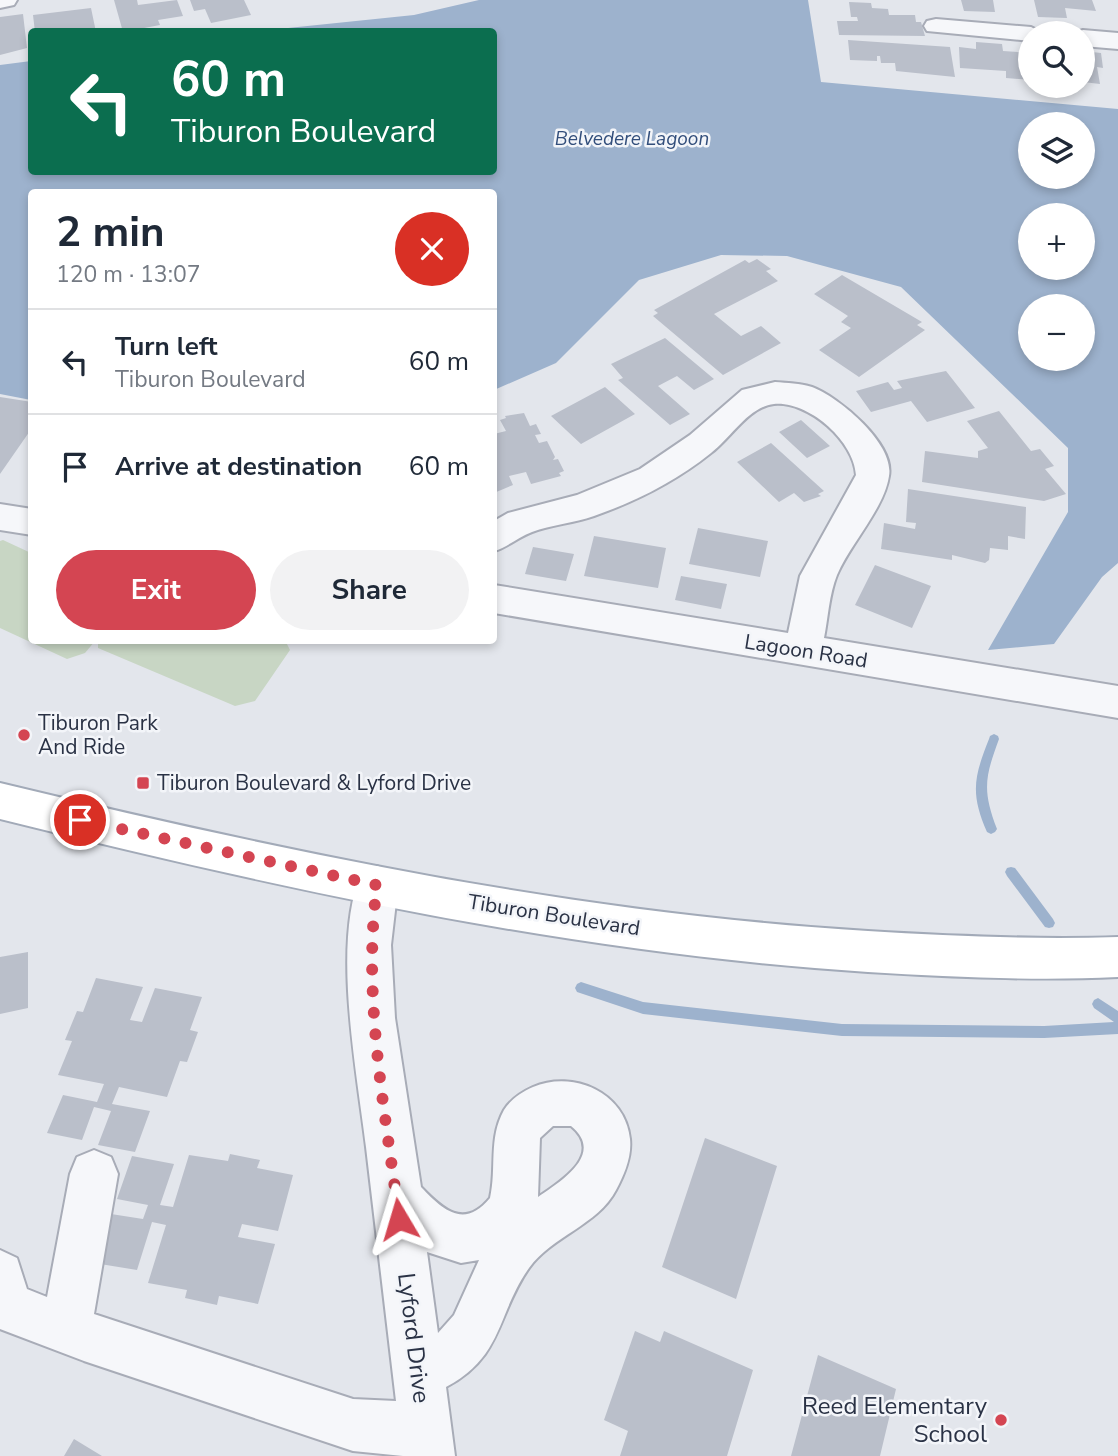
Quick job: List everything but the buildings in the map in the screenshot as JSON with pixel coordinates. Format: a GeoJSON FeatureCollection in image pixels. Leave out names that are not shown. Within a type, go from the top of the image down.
{"type":"FeatureCollection","features":[{"type":"Feature","properties":{"kind":"main road","name":"Tiburon Boulevard"},"geometry":{"type":"LineString","coordinates":[[0,801],[181,844],[377,885],[610,925],[754,943],[976,958],[1118,957]]}},
{"type":"Feature","properties":{"kind":"street"},"geometry":{"type":"LineString","coordinates":[[0,1],[5,0]]}},
{"type":"Feature","properties":{"kind":"street"},"geometry":{"type":"LineString","coordinates":[[936,26],[1018,33]]}},
{"type":"Feature","properties":{"kind":"street"},"geometry":{"type":"LineString","coordinates":[[1095,39],[1118,41]]}},
{"type":"Feature","properties":{"kind":"street"},"geometry":{"type":"LineString","coordinates":[[497,536],[520,522],[584,506],[652,478],[702,443],[737,409],[753,398],[775,393],[803,396],[825,407],[860,440],[872,463],[873,475],[865,495],[818,576],[803,651]]}},
{"type":"Feature","properties":{"kind":"street"},"geometry":{"type":"LineString","coordinates":[[0,517],[28,521]]}},
{"type":"Feature","properties":{"kind":"street","name":"Lagoon Road"},"geometry":{"type":"LineString","coordinates":[[497,600],[1118,702]]}},
{"type":"Feature","properties":{"kind":"street","name":"Lyford Drive"},"geometry":{"type":"LineString","coordinates":[[377,885],[370,945],[371,989],[427,1443]]}},
{"type":"Feature","properties":{"kind":"street"},"geometry":{"type":"LineString","coordinates":[[396,1193],[405,1206],[436,1232],[452,1238],[481,1236],[505,1218],[512,1206],[515,1189],[513,1148],[520,1127],[532,1111],[550,1103],[569,1103],[584,1108],[598,1119],[607,1134],[608,1154],[602,1171],[592,1186],[525,1236],[505,1261],[478,1324],[467,1341],[452,1355],[419,1374]]}},
{"type":"Feature","properties":{"kind":"street"},"geometry":{"type":"LineString","coordinates":[[66,1329],[94,1174]]}},
{"type":"Feature","properties":{"kind":"street"},"geometry":{"type":"LineString","coordinates":[[0,1275],[5,1306],[66,1329],[353,1424],[427,1443]]}},
{"type":"Feature","properties":{"kind":"green space"},"geometry":{"type":"Polygon","coordinates":[[[0,541],[28,552],[28,641],[0,628],[0,541]]]}},
{"type":"Feature","properties":{"kind":"green space"},"geometry":{"type":"Polygon","coordinates":[[[35,644],[92,644],[85,653],[67,659],[35,644]]]}},
{"type":"Feature","properties":{"kind":"green space"},"geometry":{"type":"Polygon","coordinates":[[[98,644],[287,644],[290,650],[255,701],[235,706],[98,648],[98,644]]]}},
{"type":"Feature","properties":{"kind":"water","name":"Belvedere Lagoon"},"geometry":{"type":"Polygon","coordinates":[[[479,0],[808,0],[821,82],[1118,109],[1118,563],[1102,577],[1054,644],[988,650],[1068,512],[1068,448],[901,287],[787,256],[721,255],[639,280],[556,363],[497,389],[497,189],[28,189],[28,399],[0,394],[0,65],[28,61],[28,175],[497,175],[497,28],[288,28],[414,15],[479,0]]]}},
{"type":"Feature","properties":{"kind":"waterway"},"geometry":{"type":"LineString","coordinates":[[991,829],[982,803],[981,784],[994,739]]}},
{"type":"Feature","properties":{"kind":"waterway"},"geometry":{"type":"LineString","coordinates":[[1011,872],[1049,923]]}},
{"type":"Feature","properties":{"kind":"waterway"},"geometry":{"type":"LineString","coordinates":[[581,988],[643,1008],[842,1030],[1044,1032],[1118,1028]]}},
{"type":"Feature","properties":{"kind":"waterway"},"geometry":{"type":"LineString","coordinates":[[1098,1004],[1118,1018]]}},
{"type":"Feature","properties":{"kind":"place","name":"Tiburon Park And Ride"},"geometry":{"type":"Point","coordinates":[24,735]}},
{"type":"Feature","properties":{"kind":"place","name":"Tiburon Boulevard & Lyford Drive"},"geometry":{"type":"Point","coordinates":[143,783]}},
{"type":"Feature","properties":{"kind":"place","name":"Reed Elementary School"},"geometry":{"type":"Point","coordinates":[1001,1420]}},
{"type":"Feature","properties":{"kind":"route"},"geometry":{"type":"LineString","coordinates":[[80,820],[377,885],[370,945],[372,1004],[399,1219]]}}]}
